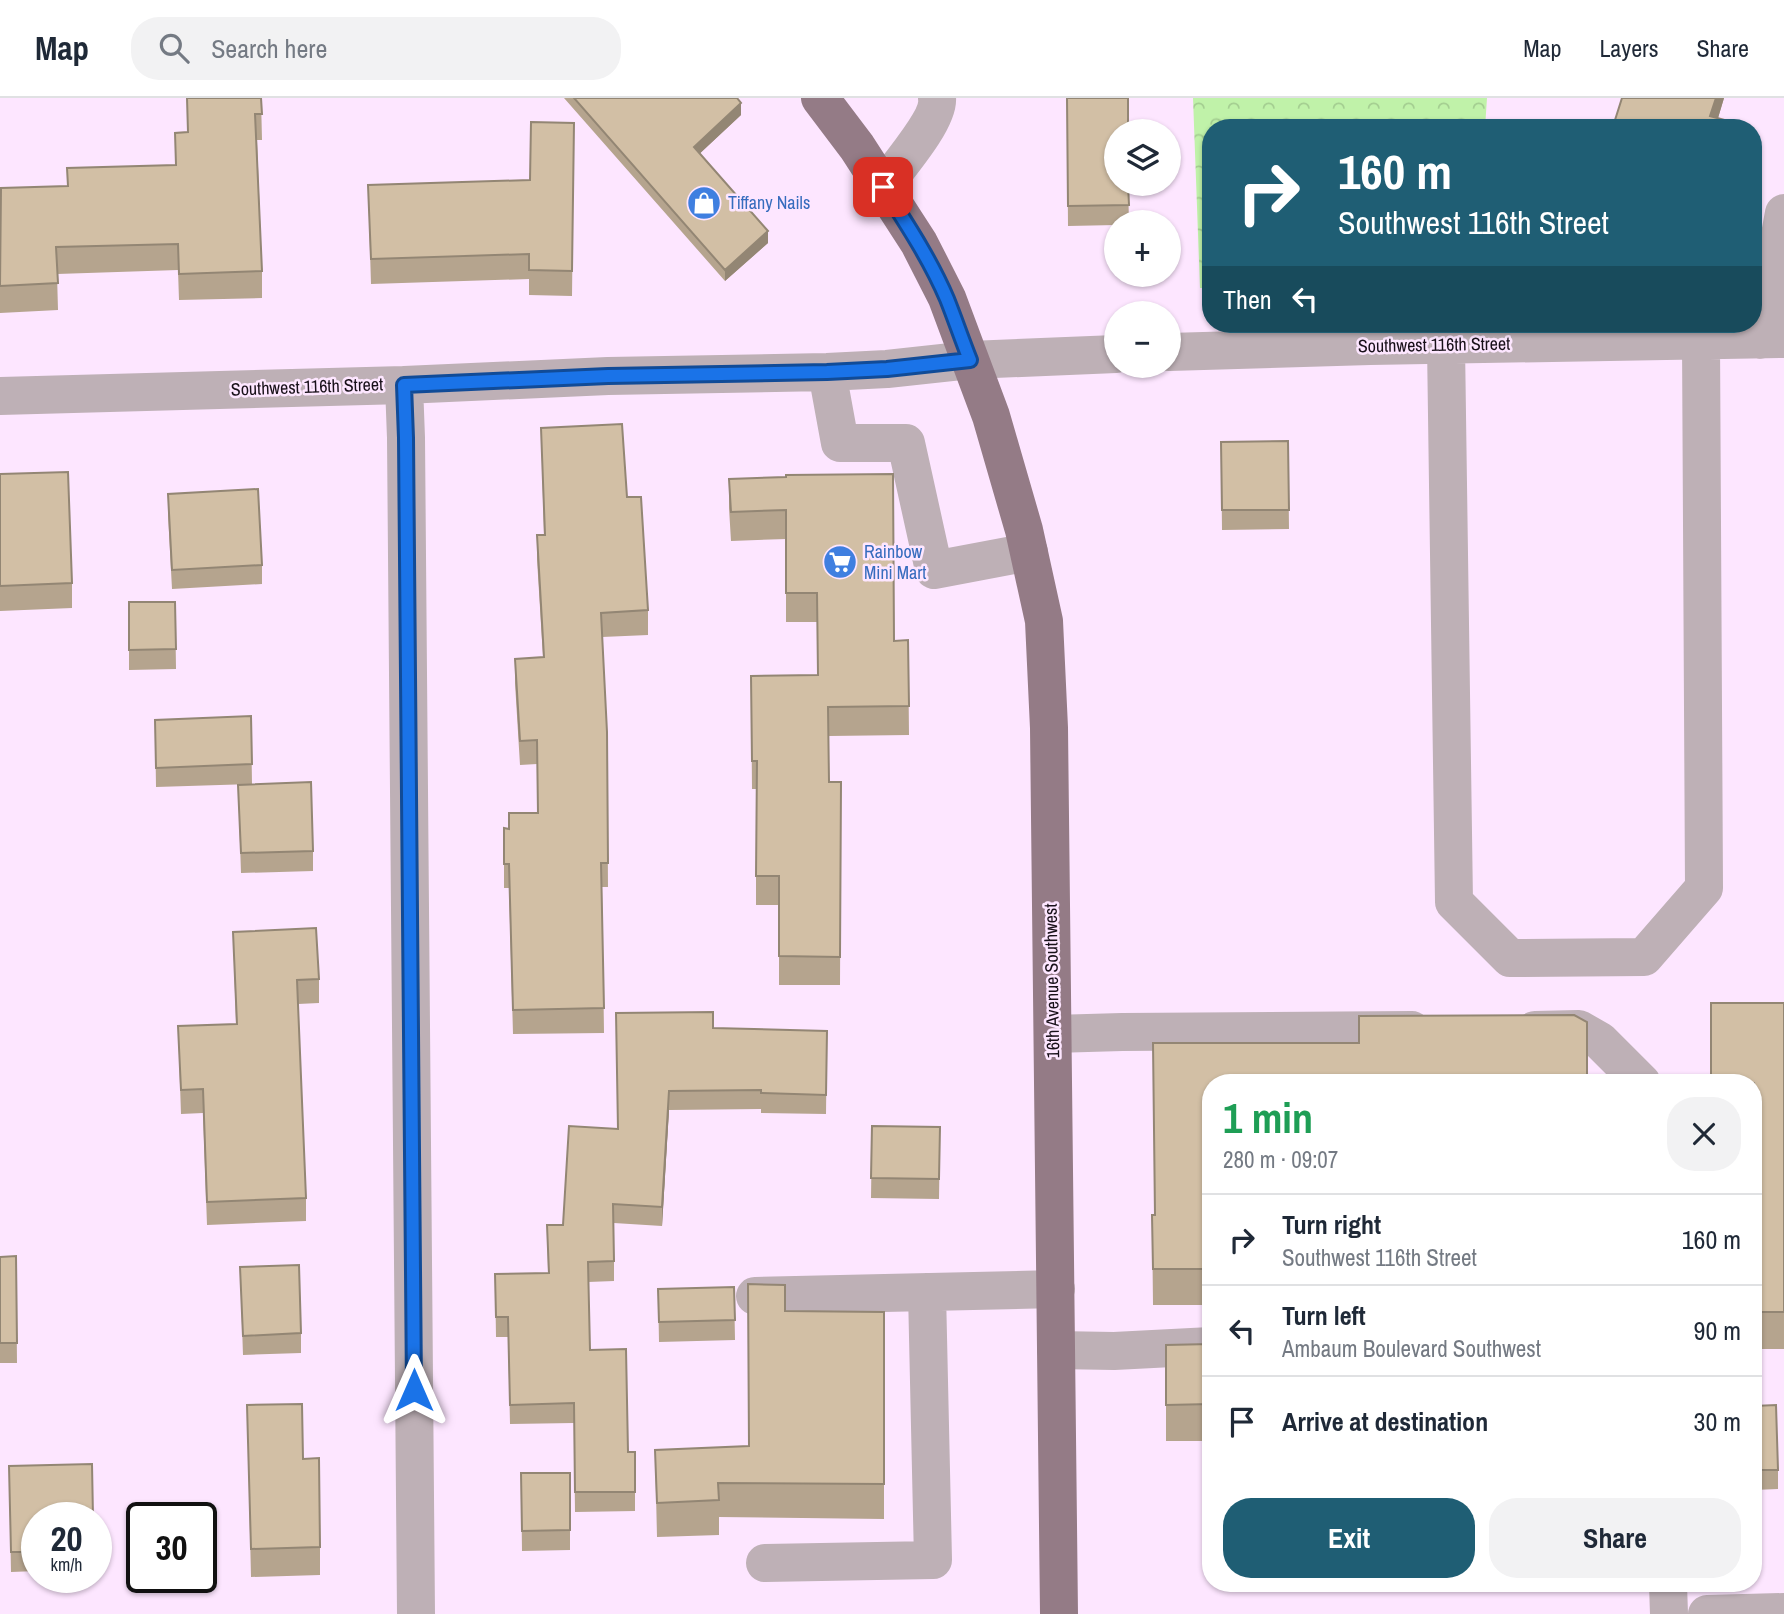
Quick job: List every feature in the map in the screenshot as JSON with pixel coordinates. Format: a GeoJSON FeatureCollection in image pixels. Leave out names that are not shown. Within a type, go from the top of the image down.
{"type":"FeatureCollection","features":[{"type":"Feature","properties":{"kind":"main road","name":"16th Avenue Southwest"},"geometry":{"type":"LineString","coordinates":[[820,98],[857,147],[919,243],[947,298],[995,427],[1012,484],[1044,621],[1048,693],[1059,1614]]}},
{"type":"Feature","properties":{"kind":"street"},"geometry":{"type":"LineString","coordinates":[[883,187],[929,125],[939,103],[937,98]]}},
{"type":"Feature","properties":{"kind":"street"},"geometry":{"type":"LineString","coordinates":[[1772,340],[1784,213]]}},
{"type":"Feature","properties":{"kind":"street","name":"Southwest 116th Street"},"geometry":{"type":"LineString","coordinates":[[1181,352],[1772,340]]}},
{"type":"Feature","properties":{"kind":"street"},"geometry":{"type":"LineString","coordinates":[[1446,345],[1454,902],[1510,958],[1644,957],[1704,888],[1701,341]]}},
{"type":"Feature","properties":{"kind":"street","name":"Southwest 116th Street"},"geometry":{"type":"LineString","coordinates":[[0,396],[404,385],[608,376],[827,372],[970,360],[1104,354]]}},
{"type":"Feature","properties":{"kind":"street"},"geometry":{"type":"LineString","coordinates":[[827,372],[840,443],[906,443],[934,570],[1029,552]]}},
{"type":"Feature","properties":{"kind":"street"},"geometry":{"type":"LineString","coordinates":[[404,385],[407,452],[416,1614]]}},
{"type":"Feature","properties":{"kind":"street"},"geometry":{"type":"LineString","coordinates":[[1053,1034],[1443,1030]]}},
{"type":"Feature","properties":{"kind":"street"},"geometry":{"type":"LineString","coordinates":[[1498,1030],[1579,1030],[1600,1041],[1633,1074]]}},
{"type":"Feature","properties":{"kind":"street"},"geometry":{"type":"LineString","coordinates":[[755,1296],[1056,1289]]}},
{"type":"Feature","properties":{"kind":"street"},"geometry":{"type":"LineString","coordinates":[[765,1563],[933,1560],[927,1292]]}},
{"type":"Feature","properties":{"kind":"street"},"geometry":{"type":"LineString","coordinates":[[1056,1350],[1114,1351],[1202,1346]]}},
{"type":"Feature","properties":{"kind":"street"},"geometry":{"type":"LineString","coordinates":[[1668,1592],[1669,1614]]}},
{"type":"Feature","properties":{"kind":"street"},"geometry":{"type":"LineString","coordinates":[[1707,1614],[1784,1612]]}},
{"type":"Feature","properties":{"kind":"green space"},"geometry":{"type":"Polygon","coordinates":[[[1193,98],[1487,98],[1486,119],[1202,119],[1200,288],[1193,98]]]}},
{"type":"Feature","properties":{"kind":"building"},"geometry":{"type":"Polygon","coordinates":[[[187,98],[261,98],[262,114],[255,114],[262,271],[179,274],[178,244],[56,247],[58,283],[0,286],[1,188],[68,186],[67,168],[176,165],[175,133],[188,132],[187,98]]]}},
{"type":"Feature","properties":{"kind":"building"},"geometry":{"type":"Polygon","coordinates":[[[574,98],[737,98],[741,103],[694,147],[768,231],[725,270],[574,98]]]}},
{"type":"Feature","properties":{"kind":"building"},"geometry":{"type":"Polygon","coordinates":[[[1067,98],[1128,98],[1128,119],[1104,119],[1104,196],[1129,196],[1129,205],[1068,206],[1067,98]]]}},
{"type":"Feature","properties":{"kind":"building"},"geometry":{"type":"Polygon","coordinates":[[[1622,98],[1716,98],[1710,116],[1721,119],[1615,119],[1622,98]]]}},
{"type":"Feature","properties":{"kind":"building"},"geometry":{"type":"Polygon","coordinates":[[[531,122],[574,123],[572,271],[529,270],[529,254],[371,259],[368,185],[530,180],[531,122]]]}},
{"type":"Feature","properties":{"kind":"building"},"geometry":{"type":"Polygon","coordinates":[[[622,424],[627,497],[641,497],[648,610],[601,613],[607,732],[608,863],[601,863],[604,1008],[513,1010],[509,864],[504,864],[504,828],[509,829],[509,813],[538,813],[537,740],[520,741],[515,659],[544,657],[537,535],[545,535],[541,428],[622,424]]]}},
{"type":"Feature","properties":{"kind":"building"},"geometry":{"type":"Polygon","coordinates":[[[1288,441],[1289,510],[1222,510],[1221,442],[1288,441]]]}},
{"type":"Feature","properties":{"kind":"building"},"geometry":{"type":"Polygon","coordinates":[[[68,472],[72,583],[0,586],[0,474],[68,472]]]}},
{"type":"Feature","properties":{"kind":"building"},"geometry":{"type":"Polygon","coordinates":[[[893,474],[894,641],[908,640],[909,706],[828,707],[829,782],[841,782],[840,957],[779,956],[779,876],[756,876],[757,761],[752,761],[751,676],[818,675],[817,593],[786,593],[786,510],[731,512],[729,479],[786,475],[893,474]]]}},
{"type":"Feature","properties":{"kind":"building"},"geometry":{"type":"Polygon","coordinates":[[[258,489],[262,565],[172,570],[168,494],[258,489]]]}},
{"type":"Feature","properties":{"kind":"building"},"geometry":{"type":"Polygon","coordinates":[[[129,602],[175,602],[176,649],[129,650],[129,602]]]}},
{"type":"Feature","properties":{"kind":"building"},"geometry":{"type":"Polygon","coordinates":[[[251,716],[252,764],[156,768],[155,720],[251,716]]]}},
{"type":"Feature","properties":{"kind":"building"},"geometry":{"type":"Polygon","coordinates":[[[311,782],[313,851],[241,853],[238,785],[311,782]]]}},
{"type":"Feature","properties":{"kind":"building"},"geometry":{"type":"Polygon","coordinates":[[[316,928],[319,979],[297,980],[306,1198],[207,1202],[203,1089],[181,1090],[178,1026],[237,1024],[233,932],[316,928]]]}},
{"type":"Feature","properties":{"kind":"building"},"geometry":{"type":"Polygon","coordinates":[[[1711,1003],[1784,1003],[1784,1312],[1762,1312],[1762,1074],[1711,1074],[1711,1003]]]}},
{"type":"Feature","properties":{"kind":"building"},"geometry":{"type":"Polygon","coordinates":[[[713,1012],[713,1028],[827,1031],[826,1095],[761,1093],[761,1090],[669,1091],[662,1207],[613,1204],[614,1261],[588,1262],[590,1350],[626,1349],[628,1452],[635,1452],[635,1492],[575,1492],[574,1403],[510,1405],[508,1317],[496,1317],[495,1274],[549,1273],[547,1225],[563,1225],[569,1126],[618,1129],[616,1013],[713,1012]]]}},
{"type":"Feature","properties":{"kind":"building"},"geometry":{"type":"Polygon","coordinates":[[[1574,1015],[1587,1022],[1587,1074],[1202,1074],[1202,1269],[1153,1269],[1153,1043],[1359,1043],[1359,1016],[1574,1015]]]}},
{"type":"Feature","properties":{"kind":"building"},"geometry":{"type":"Polygon","coordinates":[[[872,1126],[940,1127],[939,1179],[871,1178],[872,1126]]]}},
{"type":"Feature","properties":{"kind":"building"},"geometry":{"type":"Polygon","coordinates":[[[16,1256],[17,1343],[0,1343],[0,1257],[16,1256]]]}},
{"type":"Feature","properties":{"kind":"building"},"geometry":{"type":"Polygon","coordinates":[[[299,1265],[301,1333],[243,1336],[240,1267],[299,1265]]]}},
{"type":"Feature","properties":{"kind":"building"},"geometry":{"type":"Polygon","coordinates":[[[748,1284],[785,1285],[785,1311],[884,1312],[884,1484],[718,1483],[719,1500],[657,1503],[655,1450],[749,1446],[748,1284]]]}},
{"type":"Feature","properties":{"kind":"building"},"geometry":{"type":"Polygon","coordinates":[[[734,1287],[735,1320],[659,1322],[658,1289],[734,1287]]]}},
{"type":"Feature","properties":{"kind":"building"},"geometry":{"type":"Polygon","coordinates":[[[1202,1344],[1202,1404],[1166,1405],[1166,1345],[1202,1344]]]}},
{"type":"Feature","properties":{"kind":"building"},"geometry":{"type":"Polygon","coordinates":[[[302,1404],[303,1459],[319,1458],[320,1547],[251,1549],[247,1405],[302,1404]]]}},
{"type":"Feature","properties":{"kind":"building"},"geometry":{"type":"Polygon","coordinates":[[[1776,1405],[1778,1470],[1762,1470],[1762,1406],[1776,1405]]]}},
{"type":"Feature","properties":{"kind":"building"},"geometry":{"type":"Polygon","coordinates":[[[92,1464],[93,1502],[21,1502],[21,1552],[11,1552],[9,1466],[92,1464]]]}},
{"type":"Feature","properties":{"kind":"building"},"geometry":{"type":"Polygon","coordinates":[[[521,1473],[570,1473],[570,1530],[522,1531],[521,1473]]]}},
{"type":"Feature","properties":{"kind":"place","name":"Tiffany Nails"},"geometry":{"type":"Point","coordinates":[704,203]}},
{"type":"Feature","properties":{"kind":"place","name":"Rainbow Mini Mart"},"geometry":{"type":"Point","coordinates":[840,562]}},
{"type":"Feature","properties":{"kind":"route"},"geometry":{"type":"LineString","coordinates":[[414,1390],[404,385],[608,376],[827,372],[970,360],[947,298],[919,243],[883,187]]}}]}
